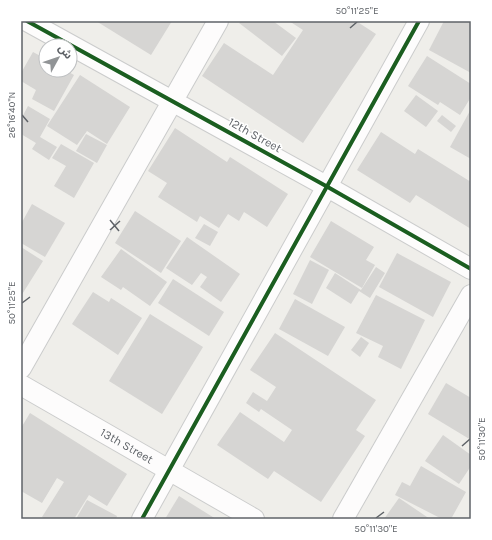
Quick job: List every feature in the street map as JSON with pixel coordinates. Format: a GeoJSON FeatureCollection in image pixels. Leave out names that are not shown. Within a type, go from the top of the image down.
{"type":"FeatureCollection","features":[{"type":"Feature","properties":{"kind":"street","name":"12th Street"},"geometry":{"type":"LineString","coordinates":[[27,21],[326,186],[471,269]]}},
{"type":"Feature","properties":{"kind":"street"},"geometry":{"type":"LineString","coordinates":[[21,368],[218,21]]}},
{"type":"Feature","properties":{"kind":"street"},"geometry":{"type":"LineString","coordinates":[[142,519],[168,468],[419,21]]}},
{"type":"Feature","properties":{"kind":"street"},"geometry":{"type":"LineString","coordinates":[[342,519],[471,295]]}},
{"type":"Feature","properties":{"kind":"street","name":"13th Street"},"geometry":{"type":"LineString","coordinates":[[21,385],[168,468],[254,519]]}},
{"type":"Feature","properties":{"kind":"building"},"geometry":{"type":"Polygon","coordinates":[[[96,21],[172,21],[151,55],[96,21]]]}},
{"type":"Feature","properties":{"kind":"building"},"geometry":{"type":"Polygon","coordinates":[[[241,21],[273,21],[296,38],[282,56],[239,23],[241,21]]]}},
{"type":"Feature","properties":{"kind":"building"},"geometry":{"type":"Polygon","coordinates":[[[289,21],[356,21],[376,34],[303,143],[202,76],[224,43],[273,75],[303,30],[289,21]]]}},
{"type":"Feature","properties":{"kind":"building"},"geometry":{"type":"Polygon","coordinates":[[[444,21],[471,21],[471,73],[429,50],[444,21]]]}},
{"type":"Feature","properties":{"kind":"building"},"geometry":{"type":"Polygon","coordinates":[[[33,52],[38,55],[38,78],[72,78],[54,111],[32,99],[36,90],[21,81],[21,73],[33,52]]]}},
{"type":"Feature","properties":{"kind":"building"},"geometry":{"type":"Polygon","coordinates":[[[427,56],[471,84],[471,97],[460,115],[440,102],[438,105],[408,86],[427,56]]]}},
{"type":"Feature","properties":{"kind":"building"},"geometry":{"type":"Polygon","coordinates":[[[80,75],[130,107],[107,144],[87,131],[77,145],[47,126],[80,75]]]}},
{"type":"Feature","properties":{"kind":"building"},"geometry":{"type":"Polygon","coordinates":[[[416,95],[438,111],[426,127],[404,111],[416,95]]]}},
{"type":"Feature","properties":{"kind":"building"},"geometry":{"type":"Polygon","coordinates":[[[28,106],[50,119],[40,137],[57,147],[49,160],[32,149],[36,143],[21,134],[21,119],[28,106]]]}},
{"type":"Feature","properties":{"kind":"building"},"geometry":{"type":"Polygon","coordinates":[[[471,109],[471,159],[450,147],[471,109]]]}},
{"type":"Feature","properties":{"kind":"building"},"geometry":{"type":"Polygon","coordinates":[[[442,115],[456,126],[451,132],[437,121],[442,115]]]}},
{"type":"Feature","properties":{"kind":"building"},"geometry":{"type":"Polygon","coordinates":[[[175,128],[227,162],[230,157],[288,194],[267,227],[244,212],[239,221],[228,214],[219,228],[200,216],[197,222],[158,197],[167,183],[148,171],[175,128]]]}},
{"type":"Feature","properties":{"kind":"building"},"geometry":{"type":"Polygon","coordinates":[[[381,132],[415,154],[418,149],[471,182],[471,229],[416,195],[410,203],[357,170],[381,132]]]}},
{"type":"Feature","properties":{"kind":"building"},"geometry":{"type":"Polygon","coordinates":[[[86,134],[107,145],[97,163],[76,151],[86,134]]]}},
{"type":"Feature","properties":{"kind":"building"},"geometry":{"type":"Polygon","coordinates":[[[61,144],[94,163],[74,198],[54,186],[66,166],[52,158],[61,144]]]}},
{"type":"Feature","properties":{"kind":"building"},"geometry":{"type":"Polygon","coordinates":[[[32,204],[65,223],[45,257],[21,243],[21,224],[32,204]]]}},
{"type":"Feature","properties":{"kind":"building"},"geometry":{"type":"Polygon","coordinates":[[[135,211],[181,241],[161,273],[115,243],[135,211]]]}},
{"type":"Feature","properties":{"kind":"building"},"geometry":{"type":"Polygon","coordinates":[[[331,221],[374,247],[366,260],[375,265],[362,288],[310,257],[331,221]]]}},
{"type":"Feature","properties":{"kind":"building"},"geometry":{"type":"Polygon","coordinates":[[[204,224],[218,232],[210,246],[195,238],[204,224]]]}},
{"type":"Feature","properties":{"kind":"building"},"geometry":{"type":"Polygon","coordinates":[[[187,237],[240,274],[221,302],[200,287],[207,277],[201,273],[192,285],[166,268],[187,237]]]}},
{"type":"Feature","properties":{"kind":"building"},"geometry":{"type":"Polygon","coordinates":[[[21,247],[43,261],[21,296],[21,247]]]}},
{"type":"Feature","properties":{"kind":"building"},"geometry":{"type":"Polygon","coordinates":[[[121,249],[167,282],[150,306],[123,287],[121,290],[101,277],[121,249]]]}},
{"type":"Feature","properties":{"kind":"building"},"geometry":{"type":"Polygon","coordinates":[[[397,253],[451,282],[433,317],[379,287],[397,253]]]}},
{"type":"Feature","properties":{"kind":"building"},"geometry":{"type":"Polygon","coordinates":[[[310,260],[329,270],[312,304],[293,294],[310,260]]]}},
{"type":"Feature","properties":{"kind":"building"},"geometry":{"type":"Polygon","coordinates":[[[376,267],[385,273],[370,298],[359,291],[351,304],[326,288],[335,273],[361,290],[376,267]]]}},
{"type":"Feature","properties":{"kind":"building"},"geometry":{"type":"Polygon","coordinates":[[[173,279],[224,312],[209,336],[158,303],[173,279]]]}},
{"type":"Feature","properties":{"kind":"building"},"geometry":{"type":"Polygon","coordinates":[[[93,292],[109,302],[111,298],[142,318],[118,355],[72,324],[93,292]]]}},
{"type":"Feature","properties":{"kind":"building"},"geometry":{"type":"Polygon","coordinates":[[[376,295],[425,320],[401,369],[378,357],[383,346],[356,333],[376,295]]]}},
{"type":"Feature","properties":{"kind":"building"},"geometry":{"type":"Polygon","coordinates":[[[295,299],[345,327],[328,356],[279,329],[295,299]]]}},
{"type":"Feature","properties":{"kind":"building"},"geometry":{"type":"Polygon","coordinates":[[[150,314],[203,347],[162,414],[109,381],[150,314]]]}},
{"type":"Feature","properties":{"kind":"building"},"geometry":{"type":"Polygon","coordinates":[[[275,333],[376,400],[356,430],[365,436],[321,502],[274,471],[268,479],[217,445],[240,412],[284,442],[292,430],[261,409],[259,412],[246,403],[253,392],[267,401],[276,387],[250,370],[275,333]]]}},
{"type":"Feature","properties":{"kind":"building"},"geometry":{"type":"Polygon","coordinates":[[[361,337],[369,343],[360,357],[351,350],[361,337]]]}},
{"type":"Feature","properties":{"kind":"building"},"geometry":{"type":"Polygon","coordinates":[[[446,383],[471,398],[471,440],[428,414],[446,383]]]}},
{"type":"Feature","properties":{"kind":"building"},"geometry":{"type":"Polygon","coordinates":[[[30,413],[127,474],[107,506],[89,495],[74,519],[46,519],[42,517],[64,482],[57,478],[42,503],[21,491],[21,428],[30,413]]]}},
{"type":"Feature","properties":{"kind":"building"},"geometry":{"type":"Polygon","coordinates":[[[443,435],[471,455],[471,466],[459,484],[425,461],[443,435]]]}},
{"type":"Feature","properties":{"kind":"building"},"geometry":{"type":"Polygon","coordinates":[[[421,466],[466,492],[451,519],[442,519],[395,495],[402,482],[410,486],[421,466]]]}},
{"type":"Feature","properties":{"kind":"building"},"geometry":{"type":"Polygon","coordinates":[[[179,496],[216,519],[165,519],[179,496]]]}},
{"type":"Feature","properties":{"kind":"building"},"geometry":{"type":"Polygon","coordinates":[[[399,498],[430,519],[384,519],[399,498]]]}},
{"type":"Feature","properties":{"kind":"building"},"geometry":{"type":"Polygon","coordinates":[[[87,500],[117,516],[116,519],[76,519],[87,500]]]}},
{"type":"Feature","properties":{"kind":"cycle path"},"geometry":{"type":"LineString","coordinates":[[27,21],[326,186],[471,269]]}},
{"type":"Feature","properties":{"kind":"cycle path"},"geometry":{"type":"LineString","coordinates":[[142,519],[419,21]]}}]}
